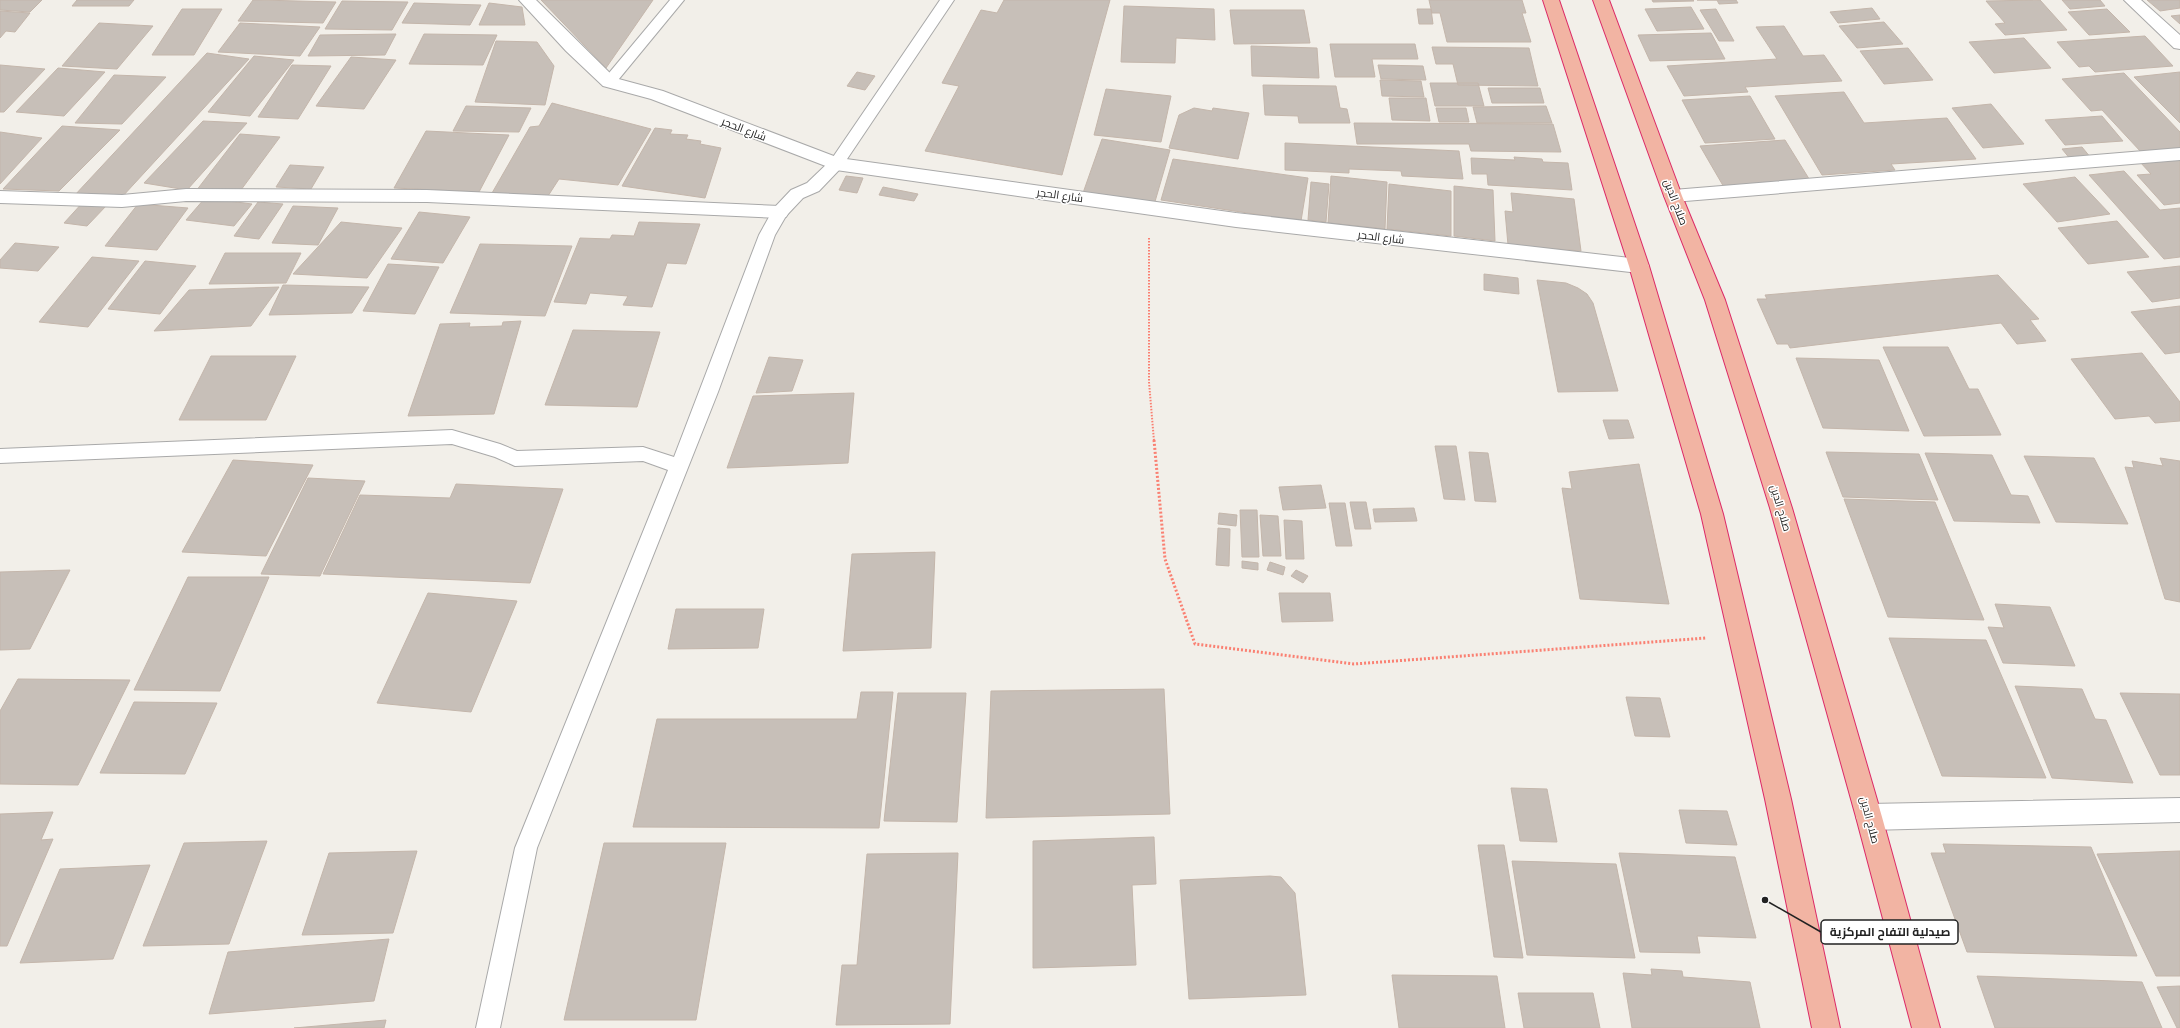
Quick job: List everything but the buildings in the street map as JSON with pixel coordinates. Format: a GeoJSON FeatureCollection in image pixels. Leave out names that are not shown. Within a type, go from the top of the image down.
{"type":"FeatureCollection","features":[{"type":"Feature","properties":{"kind":"highway"},"geometry":{"type":"LineString","coordinates":[[1552,0],[1639,266],[1712,514],[1778,799],[1826,1028]]}},
{"type":"Feature","properties":{"kind":"highway","name":"صلاح الدين"},"geometry":{"type":"LineString","coordinates":[[1601,0],[1673,196],[1714,300],[1781,508],[1869,817],[1926,1028]]}},
{"type":"Feature","properties":{"kind":"street","name":"شارع الحجر"},"geometry":{"type":"LineString","coordinates":[[527,0],[572,47],[609,82],[656,95],[836,164],[1236,220],[1639,266]]}},
{"type":"Feature","properties":{"kind":"street"},"geometry":{"type":"LineString","coordinates":[[2132,0],[2180,44]]}},
{"type":"Feature","properties":{"kind":"street"},"geometry":{"type":"LineString","coordinates":[[1673,196],[2180,154]]}},
{"type":"Feature","properties":{"kind":"street"},"geometry":{"type":"LineString","coordinates":[[0,197],[122,201],[186,194],[427,196],[780,212]]}},
{"type":"Feature","properties":{"kind":"street"},"geometry":{"type":"LineString","coordinates":[[1869,817],[2180,810]]}},
{"type":"Feature","properties":{"kind":"lane"},"geometry":{"type":"LineString","coordinates":[[609,82],[677,0]]}},
{"type":"Feature","properties":{"kind":"lane"},"geometry":{"type":"LineString","coordinates":[[488,1028],[526,848],[709,392],[767,235],[780,212],[797,194],[812,187],[836,164],[947,0]]}},
{"type":"Feature","properties":{"kind":"lane"},"geometry":{"type":"LineString","coordinates":[[0,456],[452,437],[500,451],[515,460],[643,454],[679,466]]}},
{"type":"Feature","properties":{"kind":"path"},"geometry":{"type":"LineString","coordinates":[[1150,208],[1149,382],[1165,559],[1195,644],[1354,664],[1740,636]]}},
{"type":"Feature","properties":{"kind":"place","name":"صيدلية التفاح المركزية"},"geometry":{"type":"Point","coordinates":[1765,900]}}]}
